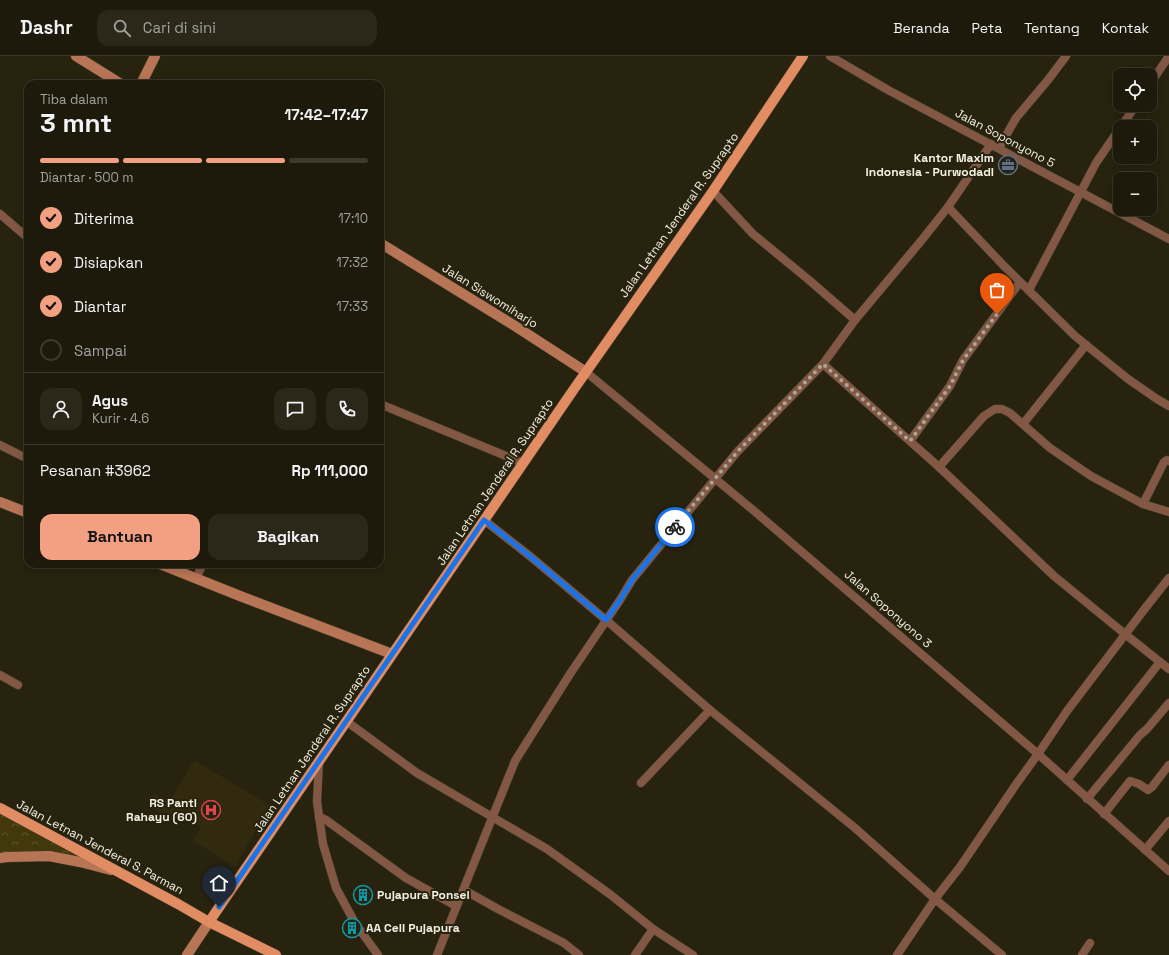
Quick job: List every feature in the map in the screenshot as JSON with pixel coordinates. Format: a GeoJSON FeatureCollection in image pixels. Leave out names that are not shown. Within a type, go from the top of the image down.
{"type":"FeatureCollection","features":[{"type":"Feature","properties":{"kind":"main road"},"geometry":{"type":"LineString","coordinates":[[76,56],[115,80]]}},
{"type":"Feature","properties":{"kind":"main road"},"geometry":{"type":"LineString","coordinates":[[143,80],[155,56]]}},
{"type":"Feature","properties":{"kind":"main road","name":"Jalan Letnan Jenderal R. Suprapto"},"geometry":{"type":"LineString","coordinates":[[209,922],[523,463],[713,191],[803,56]]}},
{"type":"Feature","properties":{"kind":"main road","name":"Jalan Siswomiharjo"},"geometry":{"type":"LineString","coordinates":[[384,245],[515,326],[586,372]]}},
{"type":"Feature","properties":{"kind":"main road"},"geometry":{"type":"LineString","coordinates":[[0,502],[24,511]]}},
{"type":"Feature","properties":{"kind":"main road"},"geometry":{"type":"LineString","coordinates":[[170,568],[392,654]]}},
{"type":"Feature","properties":{"kind":"main road","name":"Jalan Letnan Jenderal S. Parman"},"geometry":{"type":"LineString","coordinates":[[0,808],[209,922],[276,955]]}},
{"type":"Feature","properties":{"kind":"main road"},"geometry":{"type":"LineString","coordinates":[[0,858],[7,856],[49,856],[80,862],[121,873]]}},
{"type":"Feature","properties":{"kind":"main road"},"geometry":{"type":"LineString","coordinates":[[187,955],[209,922]]}},
{"type":"Feature","properties":{"kind":"street","name":"Jalan Soponyono 5"},"geometry":{"type":"LineString","coordinates":[[830,56],[888,90],[1169,239]]}},
{"type":"Feature","properties":{"kind":"street"},"geometry":{"type":"LineString","coordinates":[[437,955],[514,761],[632,580],[738,451],[823,364],[855,320],[921,241],[1066,56]]}},
{"type":"Feature","properties":{"kind":"street"},"geometry":{"type":"LineString","coordinates":[[1157,74],[1169,56]]}},
{"type":"Feature","properties":{"kind":"street"},"geometry":{"type":"LineString","coordinates":[[1029,290],[1080,192],[1096,163],[1113,138]]}},
{"type":"Feature","properties":{"kind":"street"},"geometry":{"type":"LineString","coordinates":[[713,191],[753,234],[855,320]]}},
{"type":"Feature","properties":{"kind":"street"},"geometry":{"type":"LineString","coordinates":[[948,207],[1053,316],[1075,336],[1128,379],[1169,406]]}},
{"type":"Feature","properties":{"kind":"street"},"geometry":{"type":"LineString","coordinates":[[0,214],[24,235]]}},
{"type":"Feature","properties":{"kind":"street"},"geometry":{"type":"LineString","coordinates":[[910,441],[950,386],[963,360],[1020,282]]}},
{"type":"Feature","properties":{"kind":"street"},"geometry":{"type":"LineString","coordinates":[[1023,424],[1086,345]]}},
{"type":"Feature","properties":{"kind":"street"},"geometry":{"type":"LineString","coordinates":[[823,364],[939,467],[1054,576],[1169,669]]}},
{"type":"Feature","properties":{"kind":"street","name":"Jalan Soponyono 3"},"geometry":{"type":"LineString","coordinates":[[586,372],[760,515],[1038,754],[1087,799],[1169,870]]}},
{"type":"Feature","properties":{"kind":"street"},"geometry":{"type":"LineString","coordinates":[[384,406],[523,463]]}},
{"type":"Feature","properties":{"kind":"street"},"geometry":{"type":"LineString","coordinates":[[939,467],[984,416],[995,410],[1002,409],[1010,413],[1050,448],[1070,463],[1143,504],[1169,512]]}},
{"type":"Feature","properties":{"kind":"street"},"geometry":{"type":"LineString","coordinates":[[0,445],[24,457]]}},
{"type":"Feature","properties":{"kind":"street"},"geometry":{"type":"LineString","coordinates":[[1143,504],[1164,462],[1167,460],[1169,461]]}},
{"type":"Feature","properties":{"kind":"street"},"geometry":{"type":"LineString","coordinates":[[484,520],[606,620],[710,710],[855,828],[935,899],[1002,955]]}},
{"type":"Feature","properties":{"kind":"street"},"geometry":{"type":"LineString","coordinates":[[196,578],[201,568]]}},
{"type":"Feature","properties":{"kind":"street"},"geometry":{"type":"LineString","coordinates":[[897,955],[935,899],[960,867],[1067,711],[1169,578]]}},
{"type":"Feature","properties":{"kind":"street"},"geometry":{"type":"LineString","coordinates":[[1067,780],[1160,662]]}},
{"type":"Feature","properties":{"kind":"street"},"geometry":{"type":"LineString","coordinates":[[0,675],[18,685]]}},
{"type":"Feature","properties":{"kind":"street"},"geometry":{"type":"LineString","coordinates":[[1087,799],[1140,735],[1148,729],[1169,703]]}},
{"type":"Feature","properties":{"kind":"street"},"geometry":{"type":"LineString","coordinates":[[641,783],[710,710]]}},
{"type":"Feature","properties":{"kind":"street"},"geometry":{"type":"LineString","coordinates":[[346,720],[417,773],[547,849],[611,895],[653,929],[693,955]]}},
{"type":"Feature","properties":{"kind":"street"},"geometry":{"type":"LineString","coordinates":[[319,761],[317,802],[319,817],[323,844],[336,888],[355,923],[378,955]]}},
{"type":"Feature","properties":{"kind":"street"},"geometry":{"type":"LineString","coordinates":[[1104,814],[1130,781],[1139,784],[1148,790],[1169,765]]}},
{"type":"Feature","properties":{"kind":"street"},"geometry":{"type":"LineString","coordinates":[[319,817],[326,820],[406,878],[456,906]]}},
{"type":"Feature","properties":{"kind":"street"},"geometry":{"type":"LineString","coordinates":[[1145,850],[1169,821]]}},
{"type":"Feature","properties":{"kind":"street"},"geometry":{"type":"LineString","coordinates":[[464,890],[564,943],[579,955]]}},
{"type":"Feature","properties":{"kind":"street"},"geometry":{"type":"LineString","coordinates":[[635,955],[653,929]]}},
{"type":"Feature","properties":{"kind":"street"},"geometry":{"type":"LineString","coordinates":[[1082,955],[1090,943]]}},
{"type":"Feature","properties":{"kind":"shaded area","name":"RS Panti Rahayu (60)"},"geometry":{"type":"Polygon","coordinates":[[[194,760],[271,806],[235,866],[193,841],[201,827],[178,814],[174,821],[147,805],[154,794],[169,802],[194,760]]]}},
{"type":"Feature","properties":{"kind":"green space"},"geometry":{"type":"Polygon","coordinates":[[[0,808],[116,871],[80,860],[0,857],[0,808]]]}},
{"type":"Feature","properties":{"kind":"way so far"},"geometry":{"type":"LineString","coordinates":[[675,527],[738,451],[823,364],[910,441],[950,386],[958,373],[963,360],[997,314]]}},
{"type":"Feature","properties":{"kind":"place","name":"Kantor Maxim Indonesia - Purwodadi"},"geometry":{"type":"Point","coordinates":[1008,165]}},
{"type":"Feature","properties":{"kind":"place","name":"RS Panti Rahayu (60)"},"geometry":{"type":"Point","coordinates":[211,810]}},
{"type":"Feature","properties":{"kind":"place","name":"Pujapura Ponsel"},"geometry":{"type":"Point","coordinates":[363,895]}},
{"type":"Feature","properties":{"kind":"place","name":"AA Cell Pujapura"},"geometry":{"type":"Point","coordinates":[352,928]}},
{"type":"Feature","properties":{"kind":"route"},"geometry":{"type":"LineString","coordinates":[[219,907],[484,520],[606,620],[632,580],[675,527]]}}]}
